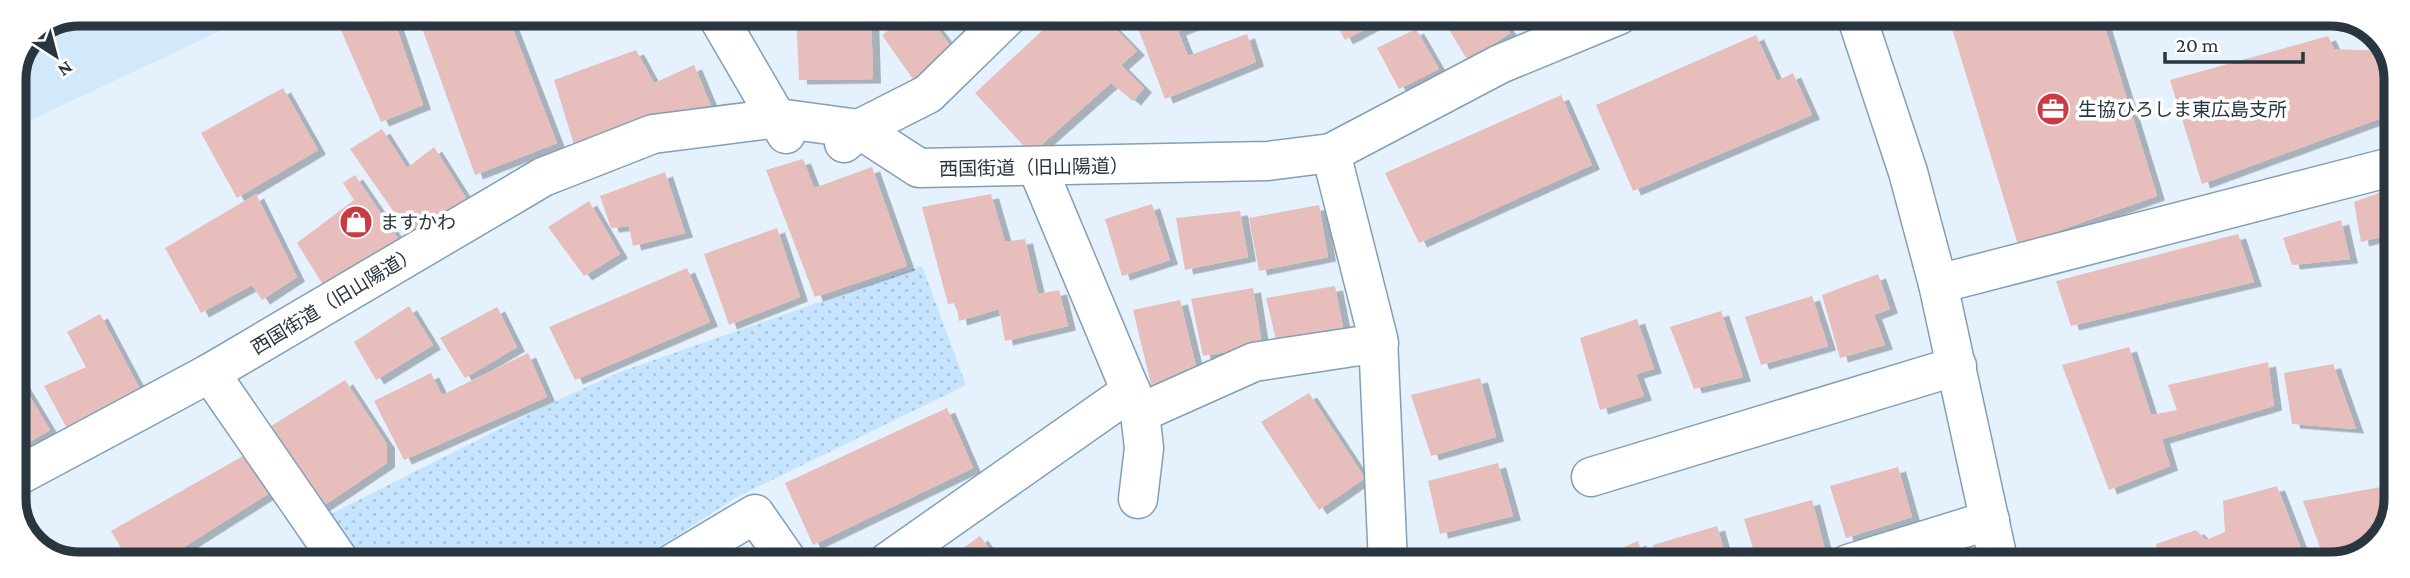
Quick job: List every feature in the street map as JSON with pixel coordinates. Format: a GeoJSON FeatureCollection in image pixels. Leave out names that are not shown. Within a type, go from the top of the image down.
{"type":"FeatureCollection","features":[{"type":"Feature","properties":{"kind":"street"},"geometry":{"type":"LineString","coordinates":[[723,26],[782,126]]}},
{"type":"Feature","properties":{"kind":"street"},"geometry":{"type":"LineString","coordinates":[[847,134],[928,94],[998,26]]}},
{"type":"Feature","properties":{"kind":"street","name":"西国街道（旧山陽道）"},"geometry":{"type":"LineString","coordinates":[[26,472],[210,373],[543,177],[653,134],[782,126],[847,134],[919,168],[1268,161],[1331,153],[1500,64],[1592,26]]}},
{"type":"Feature","properties":{"kind":"street"},"geometry":{"type":"LineString","coordinates":[[1860,26],[1908,172],[1938,284],[1997,552]]}},
{"type":"Feature","properties":{"kind":"street"},"geometry":{"type":"LineString","coordinates":[[1331,153],[1379,343],[1388,552]]}},
{"type":"Feature","properties":{"kind":"street"},"geometry":{"type":"LineString","coordinates":[[1037,167],[1136,402],[1144,448],[1138,499]]}},
{"type":"Feature","properties":{"kind":"street"},"geometry":{"type":"LineString","coordinates":[[1938,284],[2384,169]]}},
{"type":"Feature","properties":{"kind":"street"},"geometry":{"type":"LineString","coordinates":[[903,552],[1136,402],[1254,362],[1379,343]]}},
{"type":"Feature","properties":{"kind":"street"},"geometry":{"type":"LineString","coordinates":[[1591,477],[1956,366]]}},
{"type":"Feature","properties":{"kind":"street"},"geometry":{"type":"LineString","coordinates":[[210,373],[333,552]]}},
{"type":"Feature","properties":{"kind":"street"},"geometry":{"type":"LineString","coordinates":[[691,552],[755,514],[781,552]]}},
{"type":"Feature","properties":{"kind":"street"},"geometry":{"type":"LineString","coordinates":[[1887,552],[1990,520]]}},
{"type":"Feature","properties":{"kind":"shaded area"},"geometry":{"type":"Polygon","coordinates":[[[79,26],[231,26],[26,122],[26,79],[30,59],[42,42],[59,30],[79,26]]]}},
{"type":"Feature","properties":{"kind":"shaded area"},"geometry":{"type":"Polygon","coordinates":[[[922,266],[966,385],[735,498],[652,552],[344,552],[321,519],[545,406],[620,372],[922,266]]]}},
{"type":"Feature","properties":{"kind":"building"},"geometry":{"type":"Polygon","coordinates":[[[339,26],[396,26],[423,105],[381,122],[339,26]]]}},
{"type":"Feature","properties":{"kind":"building"},"geometry":{"type":"Polygon","coordinates":[[[421,26],[512,26],[557,143],[475,175],[421,26]]]}},
{"type":"Feature","properties":{"kind":"building"},"geometry":{"type":"Polygon","coordinates":[[[797,26],[871,26],[873,79],[799,80],[797,26]]]}},
{"type":"Feature","properties":{"kind":"building"},"geometry":{"type":"Polygon","coordinates":[[[895,26],[936,26],[954,51],[915,82],[882,35],[895,26]]]}},
{"type":"Feature","properties":{"kind":"building"},"geometry":{"type":"Polygon","coordinates":[[[1047,26],[1113,26],[1137,51],[1121,65],[1144,88],[1133,101],[1111,83],[1031,154],[975,93],[1047,26]]]}},
{"type":"Feature","properties":{"kind":"building"},"geometry":{"type":"Polygon","coordinates":[[[1137,26],[1191,26],[1178,31],[1188,56],[1247,34],[1256,62],[1165,99],[1137,26]]]}},
{"type":"Feature","properties":{"kind":"building"},"geometry":{"type":"Polygon","coordinates":[[[1338,26],[1371,26],[1345,40],[1338,26]]]}},
{"type":"Feature","properties":{"kind":"building"},"geometry":{"type":"Polygon","coordinates":[[[1447,26],[1506,26],[1510,33],[1468,61],[1447,26]]]}},
{"type":"Feature","properties":{"kind":"building","name":"生協ひろしま東広島支所"},"geometry":{"type":"Polygon","coordinates":[[[1951,26],[2104,26],[2157,196],[2018,245],[1951,26]]]}},
{"type":"Feature","properties":{"kind":"building"},"geometry":{"type":"Polygon","coordinates":[[[1416,29],[1439,69],[1399,89],[1377,48],[1416,29]]]}},
{"type":"Feature","properties":{"kind":"building"},"geometry":{"type":"Polygon","coordinates":[[[1756,35],[1777,81],[1793,73],[1812,115],[1633,191],[1596,105],[1756,35]]]}},
{"type":"Feature","properties":{"kind":"building"},"geometry":{"type":"Polygon","coordinates":[[[2328,36],[2334,49],[2375,51],[2384,75],[2384,117],[2202,184],[2170,80],[2328,36]]]}},
{"type":"Feature","properties":{"kind":"building"},"geometry":{"type":"Polygon","coordinates":[[[636,50],[654,83],[694,65],[712,108],[576,151],[554,80],[636,50]]]}},
{"type":"Feature","properties":{"kind":"building"},"geometry":{"type":"Polygon","coordinates":[[[283,88],[318,150],[237,198],[201,133],[283,88]]]}},
{"type":"Feature","properties":{"kind":"building"},"geometry":{"type":"Polygon","coordinates":[[[1561,95],[1592,165],[1419,243],[1385,173],[1561,95]]]}},
{"type":"Feature","properties":{"kind":"building"},"geometry":{"type":"Polygon","coordinates":[[[382,129],[407,168],[434,147],[468,201],[414,241],[350,149],[382,129]]]}},
{"type":"Feature","properties":{"kind":"building"},"geometry":{"type":"Polygon","coordinates":[[[803,159],[814,188],[872,167],[907,266],[815,297],[766,170],[803,159]]]}},
{"type":"Feature","properties":{"kind":"building"},"geometry":{"type":"Polygon","coordinates":[[[665,172],[685,233],[633,246],[629,226],[611,228],[600,196],[665,172]]]}},
{"type":"Feature","properties":{"kind":"building","name":"ますかわ"},"geometry":{"type":"Polygon","coordinates":[[[355,175],[405,249],[330,296],[297,243],[354,200],[343,183],[355,175]]]}},
{"type":"Feature","properties":{"kind":"building"},"geometry":{"type":"Polygon","coordinates":[[[2384,191],[2384,236],[2361,242],[2354,202],[2384,191]]]}},
{"type":"Feature","properties":{"kind":"building"},"geometry":{"type":"Polygon","coordinates":[[[256,194],[297,277],[262,300],[252,285],[201,313],[165,248],[256,194]]]}},
{"type":"Feature","properties":{"kind":"building"},"geometry":{"type":"Polygon","coordinates":[[[991,194],[1005,242],[1025,239],[1038,294],[1059,290],[1068,326],[1005,341],[999,309],[959,321],[956,303],[948,304],[922,207],[991,194]]]}},
{"type":"Feature","properties":{"kind":"building"},"geometry":{"type":"Polygon","coordinates":[[[589,201],[620,254],[584,276],[548,227],[589,201]]]}},
{"type":"Feature","properties":{"kind":"building"},"geometry":{"type":"Polygon","coordinates":[[[1152,204],[1170,260],[1122,276],[1105,219],[1152,204]]]}},
{"type":"Feature","properties":{"kind":"building"},"geometry":{"type":"Polygon","coordinates":[[[1319,205],[1328,257],[1259,271],[1249,218],[1319,205]]]}},
{"type":"Feature","properties":{"kind":"building"},"geometry":{"type":"Polygon","coordinates":[[[1240,211],[1248,257],[1185,270],[1176,218],[1240,211]]]}},
{"type":"Feature","properties":{"kind":"building"},"geometry":{"type":"Polygon","coordinates":[[[2341,220],[2350,259],[2292,265],[2283,238],[2341,220]]]}},
{"type":"Feature","properties":{"kind":"building"},"geometry":{"type":"Polygon","coordinates":[[[777,228],[800,297],[729,325],[704,254],[777,228]]]}},
{"type":"Feature","properties":{"kind":"building"},"geometry":{"type":"Polygon","coordinates":[[[2238,234],[2254,282],[2071,326],[2056,281],[2238,234]]]}},
{"type":"Feature","properties":{"kind":"building"},"geometry":{"type":"Polygon","coordinates":[[[687,268],[710,322],[575,380],[549,327],[687,268]]]}},
{"type":"Feature","properties":{"kind":"building"},"geometry":{"type":"Polygon","coordinates":[[[1878,274],[1890,309],[1874,315],[1885,345],[1840,358],[1822,295],[1878,274]]]}},
{"type":"Feature","properties":{"kind":"building"},"geometry":{"type":"Polygon","coordinates":[[[1335,286],[1344,332],[1277,344],[1266,298],[1335,286]]]}},
{"type":"Feature","properties":{"kind":"building"},"geometry":{"type":"Polygon","coordinates":[[[1253,288],[1262,346],[1203,356],[1191,299],[1253,288]]]}},
{"type":"Feature","properties":{"kind":"building"},"geometry":{"type":"Polygon","coordinates":[[[1812,296],[1828,346],[1761,365],[1745,317],[1812,296]]]}},
{"type":"Feature","properties":{"kind":"building"},"geometry":{"type":"Polygon","coordinates":[[[1180,300],[1198,375],[1152,388],[1133,310],[1180,300]]]}},
{"type":"Feature","properties":{"kind":"building"},"geometry":{"type":"Polygon","coordinates":[[[409,306],[433,345],[376,380],[354,342],[409,306]]]}},
{"type":"Feature","properties":{"kind":"building"},"geometry":{"type":"Polygon","coordinates":[[[497,307],[517,347],[465,378],[440,338],[497,307]]]}},
{"type":"Feature","properties":{"kind":"building"},"geometry":{"type":"Polygon","coordinates":[[[1721,311],[1743,377],[1694,389],[1670,327],[1721,311]]]}},
{"type":"Feature","properties":{"kind":"building"},"geometry":{"type":"Polygon","coordinates":[[[100,314],[141,391],[69,432],[44,386],[86,367],[67,332],[100,314]]]}},
{"type":"Feature","properties":{"kind":"building"},"geometry":{"type":"Polygon","coordinates":[[[1637,319],[1654,369],[1636,374],[1644,396],[1600,410],[1580,338],[1637,319]]]}},
{"type":"Feature","properties":{"kind":"building"},"geometry":{"type":"Polygon","coordinates":[[[2129,347],[2151,415],[2177,410],[2168,385],[2268,362],[2274,406],[2162,439],[2170,466],[2109,490],[2062,365],[2129,347]]]}},
{"type":"Feature","properties":{"kind":"building"},"geometry":{"type":"Polygon","coordinates":[[[528,353],[547,397],[404,460],[374,401],[431,373],[442,395],[528,353]]]}},
{"type":"Feature","properties":{"kind":"building"},"geometry":{"type":"Polygon","coordinates":[[[2333,364],[2356,429],[2292,424],[2284,373],[2333,364]]]}},
{"type":"Feature","properties":{"kind":"building"},"geometry":{"type":"Polygon","coordinates":[[[1480,378],[1496,437],[1431,456],[1411,395],[1480,378]]]}},
{"type":"Feature","properties":{"kind":"building"},"geometry":{"type":"Polygon","coordinates":[[[345,380],[387,444],[387,463],[320,508],[268,428],[345,380]]]}},
{"type":"Feature","properties":{"kind":"building"},"geometry":{"type":"Polygon","coordinates":[[[26,390],[50,430],[26,444],[26,390]]]}},
{"type":"Feature","properties":{"kind":"building"},"geometry":{"type":"Polygon","coordinates":[[[1309,393],[1365,478],[1319,510],[1261,422],[1309,393]]]}},
{"type":"Feature","properties":{"kind":"building"},"geometry":{"type":"Polygon","coordinates":[[[947,408],[973,468],[813,545],[785,483],[947,408]]]}},
{"type":"Feature","properties":{"kind":"building"},"geometry":{"type":"Polygon","coordinates":[[[243,456],[268,494],[184,547],[187,552],[123,552],[111,531],[243,456]]]}},
{"type":"Feature","properties":{"kind":"building"},"geometry":{"type":"Polygon","coordinates":[[[1498,463],[1513,516],[1440,534],[1428,481],[1498,463]]]}},
{"type":"Feature","properties":{"kind":"building"},"geometry":{"type":"Polygon","coordinates":[[[1898,467],[1912,517],[1846,538],[1830,486],[1898,467]]]}},
{"type":"Feature","properties":{"kind":"building"},"geometry":{"type":"Polygon","coordinates":[[[2277,486],[2302,552],[2158,552],[2156,544],[2196,530],[2206,540],[2225,532],[2223,501],[2277,486]]]}},
{"type":"Feature","properties":{"kind":"building"},"geometry":{"type":"Polygon","coordinates":[[[2384,487],[2383,509],[2371,534],[2357,545],[2338,551],[2322,552],[2303,501],[2384,487]]]}},
{"type":"Feature","properties":{"kind":"building"},"geometry":{"type":"Polygon","coordinates":[[[1812,500],[1825,550],[1754,552],[1744,519],[1812,500]]]}},
{"type":"Feature","properties":{"kind":"building"},"geometry":{"type":"Polygon","coordinates":[[[1717,526],[1725,552],[1654,552],[1653,545],[1717,526]]]}},
{"type":"Feature","properties":{"kind":"building"},"geometry":{"type":"Polygon","coordinates":[[[980,536],[991,552],[957,552],[980,536]]]}},
{"type":"Feature","properties":{"kind":"building"},"geometry":{"type":"Polygon","coordinates":[[[1638,541],[1642,552],[1612,552],[1638,541]]]}},
{"type":"Feature","properties":{"kind":"place","name":"生協ひろしま東広島支所"},"geometry":{"type":"Point","coordinates":[2053,109]}},
{"type":"Feature","properties":{"kind":"place","name":"ますかわ"},"geometry":{"type":"Point","coordinates":[356,222]}}]}
